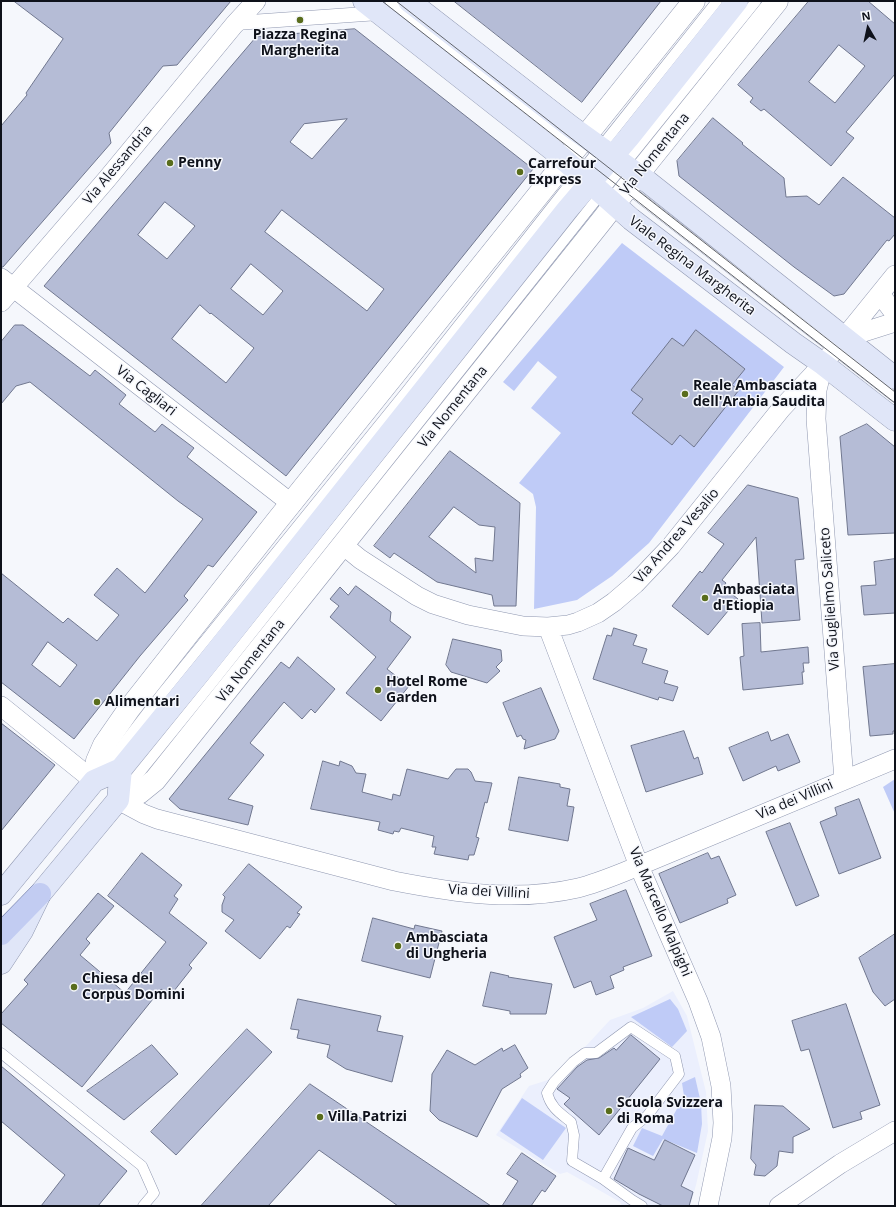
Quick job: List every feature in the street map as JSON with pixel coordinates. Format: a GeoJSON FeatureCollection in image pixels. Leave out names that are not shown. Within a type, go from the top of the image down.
{"type":"FeatureCollection","features":[{"type":"Feature","properties":{"kind":"main road","name":"Viale Regina Margherita"},"geometry":{"type":"LineString","coordinates":[[409,1],[602,169],[631,220],[794,343],[834,350],[895,378]]}},
{"type":"Feature","properties":{"kind":"main road","name":"Via Nomentana"},"geometry":{"type":"LineString","coordinates":[[1,894],[94,781],[121,769],[210,660],[737,1]]}},
{"type":"Feature","properties":{"kind":"main road","name":"Viale Regina Margherita"},"geometry":{"type":"LineString","coordinates":[[377,5],[602,169],[834,350],[895,420]]}},
{"type":"Feature","properties":{"kind":"main road"},"geometry":{"type":"LineString","coordinates":[[118,800],[121,769]]}},
{"type":"Feature","properties":{"kind":"main road","name":"Via Nomentana"},"geometry":{"type":"LineString","coordinates":[[1,963],[22,931],[40,894],[118,800]]}},
{"type":"Feature","properties":{"kind":"main road"},"geometry":{"type":"LineString","coordinates":[[1,934],[40,894]]}},
{"type":"Feature","properties":{"kind":"street"},"geometry":{"type":"LineString","coordinates":[[238,16],[256,1]]}},
{"type":"Feature","properties":{"kind":"street","name":"Via Nomentana"},"geometry":{"type":"LineString","coordinates":[[118,800],[139,793],[155,780],[343,545],[602,169],[694,1]]}},
{"type":"Feature","properties":{"kind":"street","name":"Via Nomentana"},"geometry":{"type":"LineString","coordinates":[[94,781],[97,761],[108,737],[292,504],[602,169],[777,1]]}},
{"type":"Feature","properties":{"kind":"street"},"geometry":{"type":"LineString","coordinates":[[238,16],[377,5]]}},
{"type":"Feature","properties":{"kind":"street","name":"Via Alessandria"},"geometry":{"type":"LineString","coordinates":[[1,302],[7,283],[107,179],[238,16]]}},
{"type":"Feature","properties":{"kind":"street","name":"Via Andrea Vesalio"},"geometry":{"type":"LineString","coordinates":[[343,545],[360,559],[397,584],[433,604],[454,612],[523,626],[548,627],[568,625],[598,613],[614,602],[635,584],[671,546],[787,403],[834,350],[895,275]]}},
{"type":"Feature","properties":{"kind":"street","name":"Via Cagliari"},"geometry":{"type":"LineString","coordinates":[[7,283],[292,504]]}},
{"type":"Feature","properties":{"kind":"street"},"geometry":{"type":"LineString","coordinates":[[880,294],[895,314]]}},
{"type":"Feature","properties":{"kind":"street"},"geometry":{"type":"LineString","coordinates":[[834,350],[895,322]]}},
{"type":"Feature","properties":{"kind":"street","name":"Via Guglielmo Saliceto"},"geometry":{"type":"LineString","coordinates":[[834,350],[817,390],[816,419],[844,780]]}},
{"type":"Feature","properties":{"kind":"street","name":"Via Marcello Malpighi"},"geometry":{"type":"LineString","coordinates":[[548,627],[639,866],[698,1001],[711,1037],[719,1071],[723,1106],[722,1138],[708,1206]]}},
{"type":"Feature","properties":{"kind":"street"},"geometry":{"type":"LineString","coordinates":[[1,706],[94,781]]}},
{"type":"Feature","properties":{"kind":"street","name":"Via dei Villini"},"geometry":{"type":"LineString","coordinates":[[118,800],[144,814],[168,822],[380,877],[447,890],[507,895],[545,894],[590,885],[895,759]]}},
{"type":"Feature","properties":{"kind":"street"},"geometry":{"type":"LineString","coordinates":[[779,1206],[840,1164],[895,1130]]}},
{"type":"Feature","properties":{"kind":"lane","name":"Via Nomentana"},"geometry":{"type":"LineString","coordinates":[[118,800],[212,683],[602,169],[717,1]]}},
{"type":"Feature","properties":{"kind":"lane","name":"Via Nomentana"},"geometry":{"type":"LineString","coordinates":[[94,781],[160,696],[401,398],[565,190],[602,169],[756,1]]}},
{"type":"Feature","properties":{"kind":"lane","name":"Viale Regina Margherita"},"geometry":{"type":"LineString","coordinates":[[834,350],[895,397]]}},
{"type":"Feature","properties":{"kind":"lane"},"geometry":{"type":"LineString","coordinates":[[603,1179],[632,1128],[647,1116],[679,1074],[675,1056],[631,1027],[596,1053],[585,1053],[573,1062],[554,1082],[547,1093],[549,1102],[554,1109],[571,1122],[574,1135],[572,1161],[603,1179],[642,1206]]}},
{"type":"Feature","properties":{"kind":"lane"},"geometry":{"type":"LineString","coordinates":[[1,1053],[142,1166],[154,1192],[143,1206]]}},
{"type":"Feature","properties":{"kind":"shaded area"},"geometry":{"type":"Polygon","coordinates":[[[622,243],[784,367],[649,543],[612,576],[577,600],[534,609],[536,507],[533,494],[519,483],[561,433],[531,408],[557,377],[538,361],[514,391],[503,382],[622,243]]]}},
{"type":"Feature","properties":{"kind":"shaded area"},"geometry":{"type":"Polygon","coordinates":[[[895,779],[895,814],[883,787],[895,779]]]}},
{"type":"Feature","properties":{"kind":"shaded area","name":"Scuola Svizzera di Roma"},"geometry":{"type":"Polygon","coordinates":[[[673,991],[687,1016],[706,1092],[708,1131],[690,1206],[622,1206],[620,1202],[567,1172],[560,1174],[496,1135],[529,1086],[548,1080],[585,1047],[610,1020],[643,1008],[673,991]]]}},
{"type":"Feature","properties":{"kind":"shaded area"},"geometry":{"type":"Polygon","coordinates":[[[670,999],[678,1009],[687,1031],[672,1047],[631,1017],[670,999]]]}},
{"type":"Feature","properties":{"kind":"shaded area"},"geometry":{"type":"Polygon","coordinates":[[[695,1077],[701,1103],[702,1124],[697,1153],[663,1139],[653,1156],[633,1146],[642,1128],[662,1136],[684,1096],[682,1083],[695,1077]]]}},
{"type":"Feature","properties":{"kind":"shaded area"},"geometry":{"type":"Polygon","coordinates":[[[522,1098],[566,1128],[543,1160],[500,1131],[522,1098]]]}},
{"type":"Feature","properties":{"kind":"building"},"geometry":{"type":"Polygon","coordinates":[[[14,1],[231,1],[177,65],[163,66],[109,133],[111,143],[3,267],[1,267],[1,126],[27,95],[26,93],[63,39],[14,1]]]}},
{"type":"Feature","properties":{"kind":"building"},"geometry":{"type":"Polygon","coordinates":[[[454,1],[661,1],[582,102],[454,1]]]}},
{"type":"Feature","properties":{"kind":"building"},"geometry":{"type":"Polygon","coordinates":[[[809,1],[868,1],[895,24],[895,74],[846,132],[854,138],[831,166],[764,109],[761,111],[750,102],[753,98],[738,85],[809,1]],[[839,45],[809,82],[835,103],[865,66],[839,45]]]}},
{"type":"Feature","properties":{"kind":"building"},"geometry":{"type":"Polygon","coordinates":[[[355,29],[533,169],[286,476],[44,286],[256,37],[355,29]],[[347,119],[304,124],[290,142],[312,159],[347,119]],[[165,202],[138,235],[167,259],[195,226],[165,202]],[[282,210],[265,232],[367,311],[384,289],[282,210]],[[251,264],[231,289],[263,315],[283,291],[251,264]],[[200,305],[172,339],[226,383],[254,348],[200,305]]]}},
{"type":"Feature","properties":{"kind":"building"},"geometry":{"type":"Polygon","coordinates":[[[713,118],[784,178],[786,197],[807,196],[819,205],[843,177],[895,218],[895,234],[889,241],[887,240],[844,294],[834,296],[794,267],[679,176],[677,161],[713,118]]]}},
{"type":"Feature","properties":{"kind":"building"},"geometry":{"type":"Polygon","coordinates":[[[15,325],[23,325],[90,376],[95,370],[126,395],[119,404],[155,432],[162,424],[194,448],[187,457],[257,512],[213,567],[208,565],[184,596],[188,600],[140,656],[74,739],[1,682],[1,573],[63,623],[68,618],[97,641],[119,615],[94,595],[117,568],[145,593],[203,519],[178,501],[30,382],[16,386],[1,404],[1,342],[15,325]],[[48,642],[32,665],[60,687],[77,665],[48,642]]]}},
{"type":"Feature","properties":{"kind":"building"},"geometry":{"type":"Polygon","coordinates":[[[696,330],[745,369],[732,385],[739,390],[694,447],[680,435],[672,445],[632,413],[643,399],[631,390],[672,338],[683,346],[696,330]]]}},
{"type":"Feature","properties":{"kind":"building"},"geometry":{"type":"Polygon","coordinates":[[[867,424],[895,447],[895,533],[848,535],[840,437],[867,424]]]}},
{"type":"Feature","properties":{"kind":"building"},"geometry":{"type":"Polygon","coordinates":[[[450,451],[520,503],[516,606],[494,606],[492,595],[437,582],[394,553],[390,558],[374,546],[450,451]],[[454,507],[429,537],[476,573],[475,558],[493,561],[495,527],[479,525],[454,507]]]}},
{"type":"Feature","properties":{"kind":"building"},"geometry":{"type":"Polygon","coordinates":[[[748,485],[798,498],[804,559],[795,560],[800,620],[762,623],[756,537],[722,580],[726,583],[723,587],[738,599],[708,635],[672,606],[700,571],[702,573],[724,544],[708,533],[748,485]]]}},
{"type":"Feature","properties":{"kind":"building"},"geometry":{"type":"Polygon","coordinates":[[[895,559],[895,613],[864,615],[861,586],[876,585],[874,562],[895,559]]]}},
{"type":"Feature","properties":{"kind":"building"},"geometry":{"type":"Polygon","coordinates":[[[356,586],[391,612],[390,621],[411,637],[387,669],[409,686],[381,721],[346,693],[376,657],[330,617],[339,606],[330,599],[340,587],[348,595],[356,586]]]}},
{"type":"Feature","properties":{"kind":"building"},"geometry":{"type":"Polygon","coordinates":[[[760,623],[761,652],[808,647],[809,663],[803,663],[803,684],[743,690],[740,657],[744,656],[742,624],[760,623]]]}},
{"type":"Feature","properties":{"kind":"building"},"geometry":{"type":"Polygon","coordinates":[[[614,628],[637,635],[633,645],[647,649],[642,663],[668,671],[664,683],[678,687],[673,701],[659,697],[658,700],[593,679],[607,635],[611,636],[614,628]]]}},
{"type":"Feature","properties":{"kind":"building"},"geometry":{"type":"Polygon","coordinates":[[[453,639],[501,650],[502,661],[496,667],[500,671],[487,683],[451,672],[446,665],[453,639]]]}},
{"type":"Feature","properties":{"kind":"building"},"geometry":{"type":"Polygon","coordinates":[[[298,657],[335,689],[315,713],[311,709],[302,719],[284,702],[250,743],[264,755],[228,799],[253,806],[248,825],[180,809],[169,799],[281,662],[289,668],[298,657]]]}},
{"type":"Feature","properties":{"kind":"building"},"geometry":{"type":"Polygon","coordinates":[[[895,664],[895,731],[893,731],[893,734],[870,736],[863,667],[895,664]]]}},
{"type":"Feature","properties":{"kind":"building"},"geometry":{"type":"Polygon","coordinates":[[[541,688],[559,731],[555,739],[524,749],[526,740],[523,739],[521,735],[517,737],[503,703],[541,688]]]}},
{"type":"Feature","properties":{"kind":"building"},"geometry":{"type":"Polygon","coordinates":[[[1,723],[55,765],[1,831],[1,723]]]}},
{"type":"Feature","properties":{"kind":"building"},"geometry":{"type":"Polygon","coordinates":[[[684,731],[694,759],[698,757],[703,774],[646,792],[631,746],[684,731]]]}},
{"type":"Feature","properties":{"kind":"building"},"geometry":{"type":"Polygon","coordinates":[[[768,732],[771,741],[788,734],[800,762],[778,771],[776,766],[743,781],[729,748],[768,732]]]}},
{"type":"Feature","properties":{"kind":"building"},"geometry":{"type":"Polygon","coordinates":[[[323,761],[339,766],[340,761],[352,766],[356,773],[366,774],[362,792],[392,800],[393,794],[400,796],[407,769],[448,779],[456,769],[468,769],[475,781],[492,783],[487,803],[485,802],[476,837],[479,838],[474,855],[469,855],[468,860],[434,854],[436,847],[432,847],[434,836],[401,828],[399,832],[394,831],[393,834],[378,830],[380,822],[311,809],[323,761]]]}},
{"type":"Feature","properties":{"kind":"building"},"geometry":{"type":"Polygon","coordinates":[[[519,777],[560,784],[560,787],[570,789],[567,806],[574,807],[568,841],[509,830],[519,777]]]}},
{"type":"Feature","properties":{"kind":"building"},"geometry":{"type":"Polygon","coordinates":[[[859,799],[881,858],[839,874],[820,822],[837,815],[835,808],[859,799]]]}},
{"type":"Feature","properties":{"kind":"building"},"geometry":{"type":"Polygon","coordinates":[[[790,823],[819,896],[796,906],[766,832],[790,823]]]}},
{"type":"Feature","properties":{"kind":"building"},"geometry":{"type":"Polygon","coordinates":[[[142,853],[182,885],[174,896],[178,899],[169,913],[207,943],[189,965],[192,968],[170,996],[161,989],[82,1087],[1,1023],[1,1014],[28,984],[24,980],[98,893],[114,906],[86,939],[90,943],[80,955],[125,993],[166,942],[108,896],[142,853]]]}},
{"type":"Feature","properties":{"kind":"building"},"geometry":{"type":"Polygon","coordinates":[[[708,853],[711,859],[719,856],[736,895],[727,899],[728,903],[680,923],[659,874],[708,853]]]}},
{"type":"Feature","properties":{"kind":"building"},"geometry":{"type":"Polygon","coordinates":[[[249,864],[302,907],[297,913],[300,914],[290,928],[287,926],[260,959],[225,931],[234,920],[222,912],[222,905],[225,897],[223,895],[249,864]]]}},
{"type":"Feature","properties":{"kind":"building"},"geometry":{"type":"Polygon","coordinates":[[[626,890],[652,956],[623,967],[624,970],[610,976],[614,988],[596,995],[591,981],[574,988],[554,937],[597,920],[590,904],[626,890]]]}},
{"type":"Feature","properties":{"kind":"building"},"geometry":{"type":"Polygon","coordinates":[[[373,918],[414,929],[415,925],[442,931],[430,978],[362,961],[373,918]]]}},
{"type":"Feature","properties":{"kind":"building"},"geometry":{"type":"Polygon","coordinates":[[[895,934],[895,999],[885,1006],[873,992],[859,958],[895,934]]]}},
{"type":"Feature","properties":{"kind":"building"},"geometry":{"type":"Polygon","coordinates":[[[491,972],[509,976],[508,977],[552,984],[546,1014],[510,1014],[510,1011],[483,1006],[491,972]]]}},
{"type":"Feature","properties":{"kind":"building"},"geometry":{"type":"Polygon","coordinates":[[[298,999],[381,1016],[377,1031],[403,1036],[392,1082],[346,1069],[327,1057],[330,1045],[297,1038],[299,1030],[291,1029],[298,999]]]}},
{"type":"Feature","properties":{"kind":"building"},"geometry":{"type":"Polygon","coordinates":[[[846,1004],[880,1105],[860,1112],[862,1119],[833,1128],[809,1049],[801,1051],[792,1021],[846,1004]]]}},
{"type":"Feature","properties":{"kind":"building"},"geometry":{"type":"Polygon","coordinates":[[[247,1029],[272,1052],[176,1155],[151,1132],[247,1029]]]}},
{"type":"Feature","properties":{"kind":"building"},"geometry":{"type":"Polygon","coordinates":[[[631,1035],[660,1059],[599,1135],[564,1104],[570,1098],[557,1089],[577,1067],[587,1060],[599,1058],[614,1048],[616,1050],[631,1035]]]}},
{"type":"Feature","properties":{"kind":"building"},"geometry":{"type":"Polygon","coordinates":[[[152,1045],[178,1074],[124,1120],[87,1091],[152,1045]]]}},
{"type":"Feature","properties":{"kind":"building"},"geometry":{"type":"Polygon","coordinates":[[[515,1045],[528,1068],[520,1074],[521,1077],[502,1089],[477,1137],[439,1120],[430,1111],[432,1074],[447,1050],[475,1065],[502,1048],[503,1051],[515,1045]]]}},
{"type":"Feature","properties":{"kind":"building"},"geometry":{"type":"Polygon","coordinates":[[[1,1066],[127,1171],[98,1206],[41,1206],[65,1175],[1,1121],[1,1066]]]}},
{"type":"Feature","properties":{"kind":"building","name":"Villa Patrizi"},"geometry":{"type":"Polygon","coordinates":[[[310,1084],[491,1206],[398,1206],[319,1150],[268,1206],[201,1206],[310,1084]]]}},
{"type":"Feature","properties":{"kind":"building"},"geometry":{"type":"Polygon","coordinates":[[[755,1105],[783,1106],[810,1129],[793,1137],[793,1153],[779,1151],[777,1166],[765,1176],[754,1175],[756,1165],[751,1159],[755,1105]]]}},
{"type":"Feature","properties":{"kind":"building"},"geometry":{"type":"Polygon","coordinates":[[[665,1140],[695,1155],[681,1186],[693,1192],[689,1206],[663,1206],[614,1179],[628,1148],[654,1160],[665,1140]]]}},
{"type":"Feature","properties":{"kind":"building"},"geometry":{"type":"Polygon","coordinates":[[[522,1153],[556,1176],[545,1192],[542,1190],[531,1206],[502,1206],[518,1181],[507,1174],[522,1153]]]}},
{"type":"Feature","properties":{"kind":"tram line"},"geometry":{"type":"LineString","coordinates":[[382,1],[895,403]]}},
{"type":"Feature","properties":{"kind":"tram line"},"geometry":{"type":"LineString","coordinates":[[396,1],[895,392]]}},
{"type":"Feature","properties":{"kind":"place","name":"Piazza Regina Margherita"},"geometry":{"type":"Point","coordinates":[300,20]}},
{"type":"Feature","properties":{"kind":"place","name":"Penny"},"geometry":{"type":"Point","coordinates":[170,163]}},
{"type":"Feature","properties":{"kind":"place","name":"Carrefour Express"},"geometry":{"type":"Point","coordinates":[520,172]}},
{"type":"Feature","properties":{"kind":"place","name":"Reale Ambasciata dell'Arabia Saudita"},"geometry":{"type":"Point","coordinates":[685,394]}},
{"type":"Feature","properties":{"kind":"place","name":"Ambasciata d'Etiopia"},"geometry":{"type":"Point","coordinates":[705,598]}},
{"type":"Feature","properties":{"kind":"place","name":"Hotel Rome Garden"},"geometry":{"type":"Point","coordinates":[378,690]}},
{"type":"Feature","properties":{"kind":"place","name":"Alimentari"},"geometry":{"type":"Point","coordinates":[97,702]}},
{"type":"Feature","properties":{"kind":"place","name":"Ambasciata di Ungheria"},"geometry":{"type":"Point","coordinates":[398,946]}},
{"type":"Feature","properties":{"kind":"place","name":"Chiesa del Corpus Domini"},"geometry":{"type":"Point","coordinates":[74,987]}},
{"type":"Feature","properties":{"kind":"place","name":"Scuola Svizzera di Roma"},"geometry":{"type":"Point","coordinates":[609,1111]}},
{"type":"Feature","properties":{"kind":"place","name":"Villa Patrizi"},"geometry":{"type":"Point","coordinates":[320,1117]}}]}
